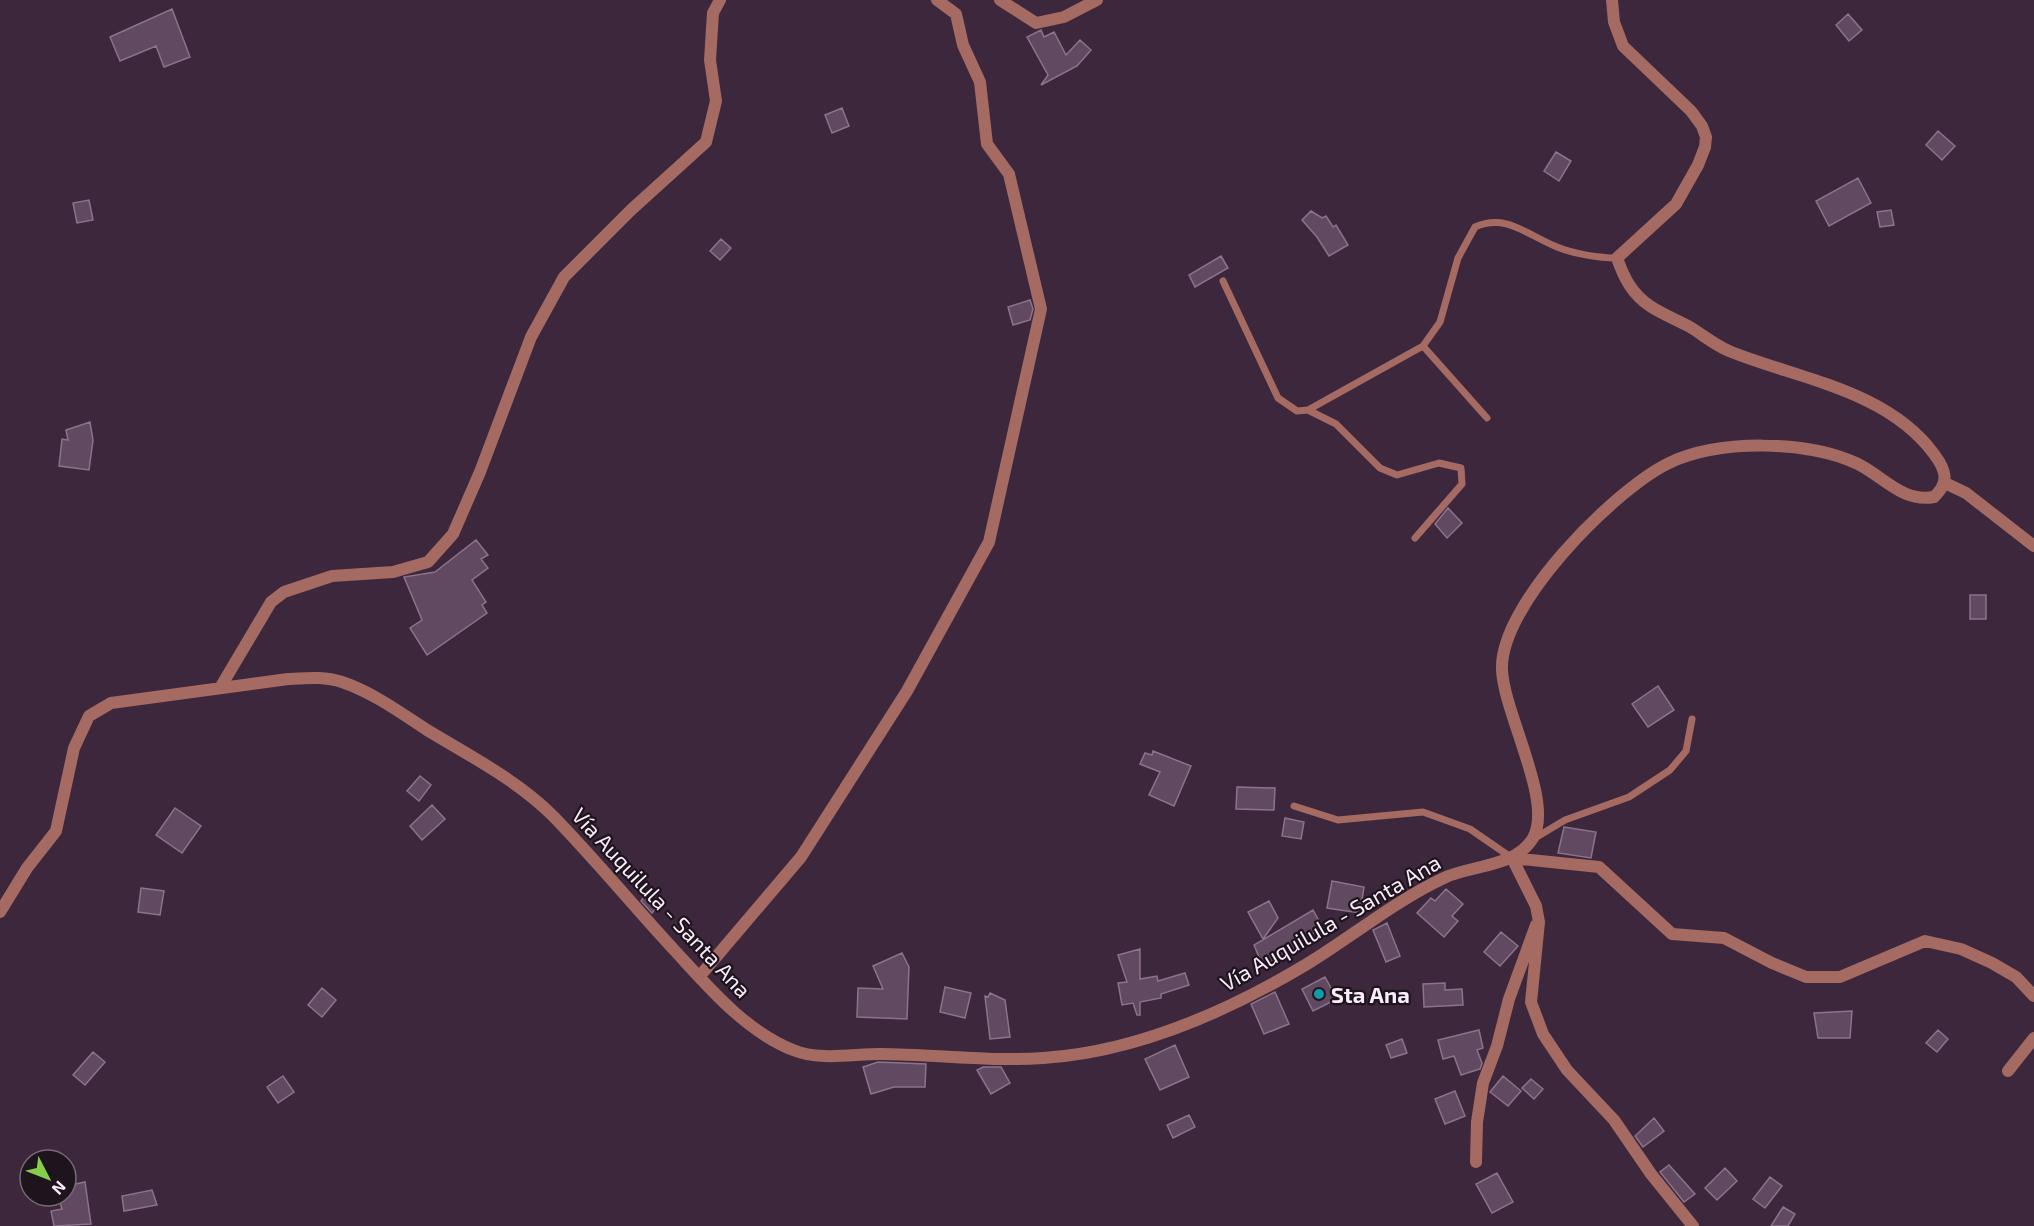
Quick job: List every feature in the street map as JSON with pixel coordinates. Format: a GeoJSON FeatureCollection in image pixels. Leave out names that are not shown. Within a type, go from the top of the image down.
{"type":"FeatureCollection","features":[{"type":"Feature","properties":{"kind":"street"},"geometry":{"type":"LineString","coordinates":[[220,688],[271,602],[284,591],[332,576],[393,573],[428,562],[453,534],[480,472],[531,336],[564,277],[631,210],[706,142],[716,101],[710,60],[713,13],[720,0]]}},
{"type":"Feature","properties":{"kind":"street"},"geometry":{"type":"LineString","coordinates":[[699,977],[801,857],[907,691],[989,542],[1041,309],[1009,174],[987,144],[980,81],[963,45],[956,14],[937,0]]}},
{"type":"Feature","properties":{"kind":"street"},"geometry":{"type":"LineString","coordinates":[[1000,0],[1036,23],[1064,17],[1097,0]]}},
{"type":"Feature","properties":{"kind":"street"},"geometry":{"type":"LineString","coordinates":[[1532,840],[1539,817],[1537,798],[1506,697],[1502,666],[1506,639],[1540,582],[1583,529],[1666,464],[1708,450],[1747,445],[1820,450],[1857,463],[1907,497],[1922,500],[1934,497],[1945,483],[1946,475],[1942,465],[1927,444],[1886,411],[1847,392],[1780,371],[1726,349],[1648,305],[1626,284],[1617,258],[1676,204],[1698,165],[1706,137],[1702,126],[1691,111],[1623,46],[1614,22],[1612,0]]}},
{"type":"Feature","properties":{"kind":"street"},"geometry":{"type":"LineString","coordinates":[[1945,483],[1966,493],[2034,546]]}},
{"type":"Feature","properties":{"kind":"street","name":"Vía Auquilula - Santa Ana"},"geometry":{"type":"LineString","coordinates":[[0,912],[27,868],[56,831],[74,748],[89,716],[111,703],[317,678],[341,682],[390,706],[517,786],[551,814],[728,1006],[771,1038],[796,1052],[825,1056],[877,1054],[1042,1059],[1109,1048],[1164,1034],[1240,1000],[1306,964],[1408,898],[1449,876],[1512,858],[1532,840]]}},
{"type":"Feature","properties":{"kind":"street"},"geometry":{"type":"LineString","coordinates":[[1512,858],[1536,906],[1539,922],[1531,1002],[1543,1034],[1567,1070],[1614,1120],[1651,1174],[1693,1226]]}},
{"type":"Feature","properties":{"kind":"street"},"geometry":{"type":"LineString","coordinates":[[1512,858],[1599,867],[1672,934],[1724,938],[1772,963],[1806,977],[1840,977],[1925,941],[1961,949],[1992,963],[2016,977],[2034,996]]}},
{"type":"Feature","properties":{"kind":"street"},"geometry":{"type":"LineString","coordinates":[[1476,1162],[1477,1122],[1483,1083],[1533,927],[1539,922]]}},
{"type":"Feature","properties":{"kind":"street"},"geometry":{"type":"LineString","coordinates":[[2008,1071],[2034,1038]]}},
{"type":"Feature","properties":{"kind":"lane"},"geometry":{"type":"LineString","coordinates":[[1223,281],[1278,398],[1297,411],[1308,410],[1423,346],[1440,322],[1458,258],[1474,227],[1490,220],[1513,226],[1559,248],[1617,258]]}},
{"type":"Feature","properties":{"kind":"lane"},"geometry":{"type":"LineString","coordinates":[[1423,346],[1487,418]]}},
{"type":"Feature","properties":{"kind":"lane"},"geometry":{"type":"LineString","coordinates":[[1308,410],[1336,424],[1380,468],[1397,475],[1439,463],[1461,468],[1462,484],[1415,538]]}},
{"type":"Feature","properties":{"kind":"lane"},"geometry":{"type":"LineString","coordinates":[[1532,840],[1565,820],[1629,797],[1670,770],[1686,751],[1692,719]]}},
{"type":"Feature","properties":{"kind":"lane"},"geometry":{"type":"LineString","coordinates":[[1293,806],[1338,820],[1423,812],[1470,829],[1512,858]]}},
{"type":"Feature","properties":{"kind":"building"},"geometry":{"type":"Polygon","coordinates":[[[172,9],[190,57],[164,67],[156,46],[120,61],[110,37],[172,9]]]}},
{"type":"Feature","properties":{"kind":"building"},"geometry":{"type":"Polygon","coordinates":[[[1848,14],[1862,30],[1849,41],[1836,25],[1848,14]]]}},
{"type":"Feature","properties":{"kind":"building"},"geometry":{"type":"Polygon","coordinates":[[[1041,30],[1044,37],[1054,32],[1066,55],[1080,40],[1091,50],[1077,66],[1041,85],[1048,75],[1027,37],[1041,30]]]}},
{"type":"Feature","properties":{"kind":"building"},"geometry":{"type":"Polygon","coordinates":[[[842,108],[849,126],[832,133],[825,115],[842,108]]]}},
{"type":"Feature","properties":{"kind":"building"},"geometry":{"type":"Polygon","coordinates":[[[1938,131],[1955,146],[1942,160],[1926,145],[1938,131]]]}},
{"type":"Feature","properties":{"kind":"building"},"geometry":{"type":"Polygon","coordinates":[[[1556,152],[1571,161],[1559,181],[1544,171],[1556,152]]]}},
{"type":"Feature","properties":{"kind":"building"},"geometry":{"type":"Polygon","coordinates":[[[1858,178],[1871,203],[1829,226],[1816,201],[1858,178]]]}},
{"type":"Feature","properties":{"kind":"building"},"geometry":{"type":"Polygon","coordinates":[[[89,200],[93,220],[77,223],[73,203],[89,200]]]}},
{"type":"Feature","properties":{"kind":"building"},"geometry":{"type":"Polygon","coordinates":[[[1891,210],[1894,225],[1880,227],[1877,212],[1891,210]]]}},
{"type":"Feature","properties":{"kind":"building"},"geometry":{"type":"Polygon","coordinates":[[[1311,211],[1322,218],[1326,216],[1333,227],[1336,225],[1348,245],[1329,256],[1317,237],[1302,220],[1311,211]]]}},
{"type":"Feature","properties":{"kind":"building"},"geometry":{"type":"Polygon","coordinates":[[[721,239],[731,248],[720,260],[710,251],[721,239]]]}},
{"type":"Feature","properties":{"kind":"building"},"geometry":{"type":"Polygon","coordinates":[[[1221,256],[1228,268],[1195,287],[1189,275],[1221,256]]]}},
{"type":"Feature","properties":{"kind":"building"},"geometry":{"type":"Polygon","coordinates":[[[1030,300],[1033,309],[1030,320],[1013,325],[1008,307],[1030,300]]]}},
{"type":"Feature","properties":{"kind":"building"},"geometry":{"type":"Polygon","coordinates":[[[90,422],[93,440],[89,470],[59,466],[62,439],[68,440],[66,430],[90,422]]]}},
{"type":"Feature","properties":{"kind":"building"},"geometry":{"type":"Polygon","coordinates":[[[1448,508],[1462,523],[1447,538],[1435,524],[1448,508]]]}},
{"type":"Feature","properties":{"kind":"building"},"geometry":{"type":"Polygon","coordinates":[[[476,540],[488,555],[481,559],[488,568],[472,580],[486,602],[482,605],[487,613],[427,655],[410,628],[422,620],[404,577],[435,572],[476,540]]]}},
{"type":"Feature","properties":{"kind":"building"},"geometry":{"type":"Polygon","coordinates":[[[1970,595],[1986,595],[1986,619],[1970,619],[1970,595]]]}},
{"type":"Feature","properties":{"kind":"building"},"geometry":{"type":"Polygon","coordinates":[[[1658,686],[1674,710],[1648,727],[1632,704],[1658,686]]]}},
{"type":"Feature","properties":{"kind":"building"},"geometry":{"type":"Polygon","coordinates":[[[1153,751],[1191,766],[1174,806],[1149,795],[1160,772],[1140,764],[1145,753],[1152,755],[1153,751]]]}},
{"type":"Feature","properties":{"kind":"building"},"geometry":{"type":"Polygon","coordinates":[[[420,776],[431,785],[419,801],[407,791],[420,776]]]}},
{"type":"Feature","properties":{"kind":"building"},"geometry":{"type":"Polygon","coordinates":[[[1237,787],[1275,788],[1274,810],[1236,809],[1237,787]]]}},
{"type":"Feature","properties":{"kind":"building"},"geometry":{"type":"Polygon","coordinates":[[[432,805],[445,819],[422,840],[410,826],[432,805]]]}},
{"type":"Feature","properties":{"kind":"building"},"geometry":{"type":"Polygon","coordinates":[[[175,808],[201,826],[182,853],[156,835],[175,808]]]}},
{"type":"Feature","properties":{"kind":"building"},"geometry":{"type":"Polygon","coordinates":[[[1285,818],[1304,822],[1301,839],[1282,836],[1285,818]]]}},
{"type":"Feature","properties":{"kind":"building"},"geometry":{"type":"Polygon","coordinates":[[[1564,827],[1596,832],[1591,858],[1558,853],[1564,827]]]}},
{"type":"Feature","properties":{"kind":"building"},"geometry":{"type":"Polygon","coordinates":[[[1332,881],[1364,887],[1360,913],[1327,908],[1332,881]]]}},
{"type":"Feature","properties":{"kind":"building"},"geometry":{"type":"Polygon","coordinates":[[[141,888],[164,891],[160,915],[138,912],[141,888]]]}},
{"type":"Feature","properties":{"kind":"building"},"geometry":{"type":"Polygon","coordinates":[[[1446,889],[1463,904],[1452,916],[1458,921],[1444,937],[1417,913],[1431,898],[1435,901],[1446,889]]]}},
{"type":"Feature","properties":{"kind":"building"},"geometry":{"type":"Polygon","coordinates":[[[649,890],[662,899],[652,913],[641,901],[649,890]]]}},
{"type":"Feature","properties":{"kind":"building"},"geometry":{"type":"Polygon","coordinates":[[[1269,901],[1278,918],[1263,939],[1248,912],[1269,901]]]}},
{"type":"Feature","properties":{"kind":"building"},"geometry":{"type":"Polygon","coordinates":[[[1313,910],[1323,928],[1301,941],[1303,945],[1290,954],[1262,964],[1254,945],[1313,910]]]}},
{"type":"Feature","properties":{"kind":"building"},"geometry":{"type":"Polygon","coordinates":[[[1387,923],[1400,956],[1386,962],[1373,930],[1387,923]]]}},
{"type":"Feature","properties":{"kind":"building"},"geometry":{"type":"Polygon","coordinates":[[[1501,932],[1518,946],[1500,966],[1484,952],[1501,932]]]}},
{"type":"Feature","properties":{"kind":"building"},"geometry":{"type":"Polygon","coordinates":[[[1140,949],[1140,979],[1157,976],[1158,981],[1185,973],[1189,985],[1161,994],[1161,998],[1140,1002],[1140,1015],[1137,1015],[1133,1003],[1122,1005],[1118,983],[1127,982],[1118,955],[1140,949]]]}},
{"type":"Feature","properties":{"kind":"building"},"geometry":{"type":"Polygon","coordinates":[[[902,953],[909,967],[907,1019],[857,1017],[858,988],[883,989],[873,966],[902,953]]]}},
{"type":"Feature","properties":{"kind":"building","name":"Sta Ana"},"geometry":{"type":"Polygon","coordinates":[[[1325,977],[1337,999],[1313,1011],[1302,989],[1325,977]]]}},
{"type":"Feature","properties":{"kind":"building"},"geometry":{"type":"Polygon","coordinates":[[[1445,983],[1445,990],[1462,989],[1463,1005],[1424,1007],[1423,984],[1445,983]]]}},
{"type":"Feature","properties":{"kind":"building"},"geometry":{"type":"Polygon","coordinates":[[[945,987],[971,993],[965,1018],[940,1012],[945,987]]]}},
{"type":"Feature","properties":{"kind":"building"},"geometry":{"type":"Polygon","coordinates":[[[322,988],[336,1000],[322,1017],[308,1005],[322,988]]]}},
{"type":"Feature","properties":{"kind":"building"},"geometry":{"type":"Polygon","coordinates":[[[1275,992],[1289,1024],[1264,1034],[1251,1004],[1275,992]]]}},
{"type":"Feature","properties":{"kind":"building"},"geometry":{"type":"Polygon","coordinates":[[[990,993],[1005,1000],[1010,1037],[990,1039],[985,996],[988,997],[990,993]]]}},
{"type":"Feature","properties":{"kind":"building"},"geometry":{"type":"Polygon","coordinates":[[[1852,1011],[1850,1038],[1818,1038],[1814,1013],[1852,1011]]]}},
{"type":"Feature","properties":{"kind":"building"},"geometry":{"type":"Polygon","coordinates":[[[1479,1030],[1483,1048],[1477,1050],[1482,1063],[1480,1069],[1461,1075],[1454,1056],[1443,1059],[1438,1040],[1479,1030]]]}},
{"type":"Feature","properties":{"kind":"building"},"geometry":{"type":"Polygon","coordinates":[[[1938,1030],[1948,1039],[1937,1052],[1926,1043],[1938,1030]]]}},
{"type":"Feature","properties":{"kind":"building"},"geometry":{"type":"Polygon","coordinates":[[[1402,1039],[1407,1053],[1391,1058],[1386,1045],[1402,1039]]]}},
{"type":"Feature","properties":{"kind":"building"},"geometry":{"type":"Polygon","coordinates":[[[1175,1045],[1189,1077],[1160,1090],[1145,1059],[1175,1045]]]}},
{"type":"Feature","properties":{"kind":"building"},"geometry":{"type":"Polygon","coordinates":[[[93,1052],[105,1062],[85,1085],[73,1075],[93,1052]]]}},
{"type":"Feature","properties":{"kind":"building"},"geometry":{"type":"Polygon","coordinates":[[[878,1062],[926,1064],[925,1087],[894,1087],[871,1094],[863,1067],[878,1062]]]}},
{"type":"Feature","properties":{"kind":"building"},"geometry":{"type":"Polygon","coordinates":[[[983,1067],[1001,1067],[1010,1083],[991,1094],[977,1070],[983,1067]]]}},
{"type":"Feature","properties":{"kind":"building"},"geometry":{"type":"Polygon","coordinates":[[[283,1076],[294,1092],[278,1103],[267,1087],[283,1076]]]}},
{"type":"Feature","properties":{"kind":"building"},"geometry":{"type":"Polygon","coordinates":[[[1503,1076],[1521,1091],[1508,1106],[1490,1092],[1503,1076]]]}},
{"type":"Feature","properties":{"kind":"building"},"geometry":{"type":"Polygon","coordinates":[[[1531,1079],[1543,1089],[1534,1099],[1522,1088],[1531,1079]]]}},
{"type":"Feature","properties":{"kind":"building"},"geometry":{"type":"Polygon","coordinates":[[[1455,1091],[1465,1116],[1445,1124],[1435,1099],[1455,1091]]]}},
{"type":"Feature","properties":{"kind":"building"},"geometry":{"type":"Polygon","coordinates":[[[1189,1115],[1195,1127],[1173,1138],[1167,1125],[1189,1115]]]}},
{"type":"Feature","properties":{"kind":"building"},"geometry":{"type":"Polygon","coordinates":[[[1654,1118],[1664,1131],[1643,1147],[1635,1136],[1654,1118]]]}},
{"type":"Feature","properties":{"kind":"building"},"geometry":{"type":"Polygon","coordinates":[[[1669,1165],[1695,1194],[1684,1202],[1660,1172],[1669,1165]]]}},
{"type":"Feature","properties":{"kind":"building"},"geometry":{"type":"Polygon","coordinates":[[[1725,1168],[1737,1181],[1717,1200],[1705,1188],[1725,1168]]]}},
{"type":"Feature","properties":{"kind":"building"},"geometry":{"type":"Polygon","coordinates":[[[1497,1173],[1513,1202],[1492,1213],[1476,1184],[1497,1173]]]}},
{"type":"Feature","properties":{"kind":"building"},"geometry":{"type":"Polygon","coordinates":[[[1770,1177],[1782,1186],[1765,1208],[1753,1199],[1770,1177]]]}},
{"type":"Feature","properties":{"kind":"building"},"geometry":{"type":"Polygon","coordinates":[[[85,1182],[91,1224],[54,1226],[51,1211],[62,1208],[78,1208],[78,1183],[85,1182]]]}},
{"type":"Feature","properties":{"kind":"building"},"geometry":{"type":"Polygon","coordinates":[[[152,1190],[157,1205],[124,1211],[122,1196],[152,1190]]]}},
{"type":"Feature","properties":{"kind":"building"},"geometry":{"type":"Polygon","coordinates":[[[1783,1207],[1795,1214],[1788,1226],[1771,1226],[1783,1207]]]}},
{"type":"Feature","properties":{"kind":"place","name":"Sta Ana"},"geometry":{"type":"Point","coordinates":[1319,994]}}]}
